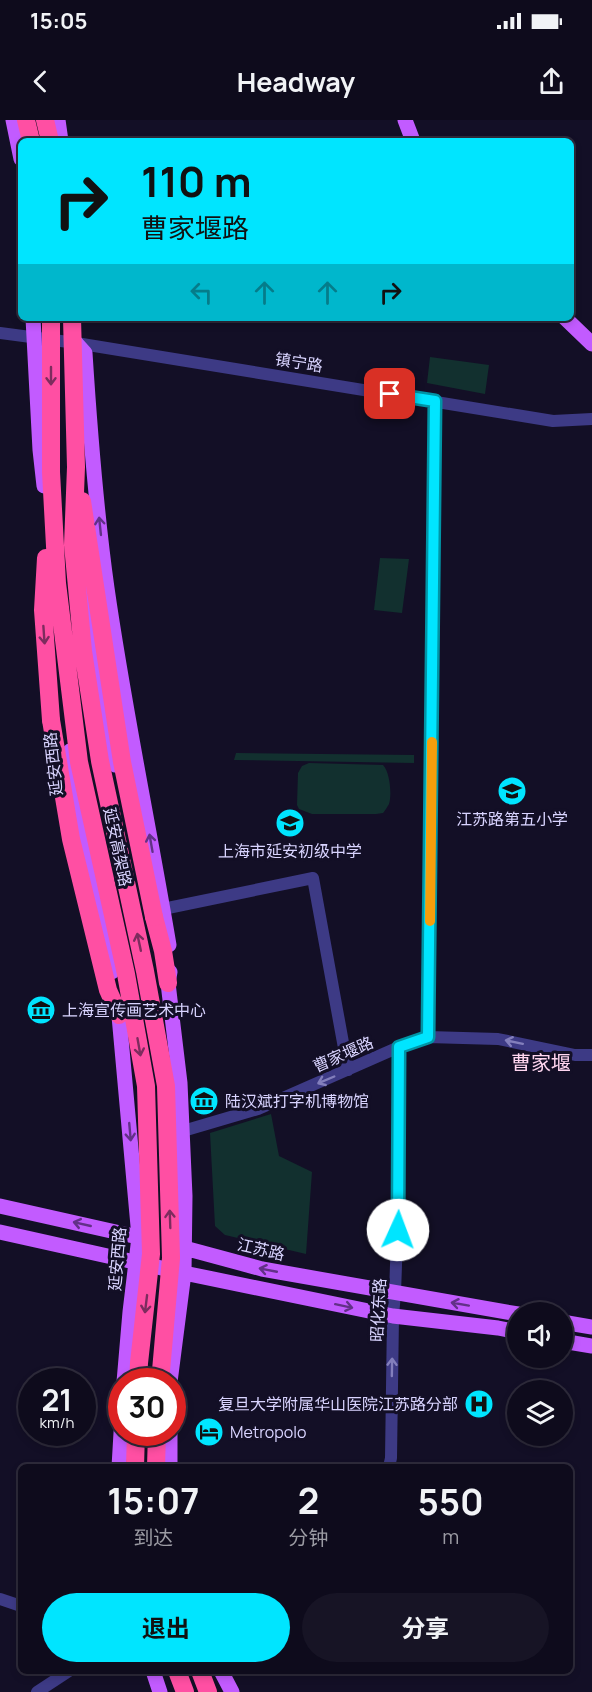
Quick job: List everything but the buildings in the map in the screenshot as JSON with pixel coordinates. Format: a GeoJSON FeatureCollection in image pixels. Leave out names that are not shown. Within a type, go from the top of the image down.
{"type":"FeatureCollection","features":[{"type":"Feature","properties":{"kind":"highway"},"geometry":{"type":"LineString","coordinates":[[26,120],[30,138]]}},
{"type":"Feature","properties":{"kind":"highway"},"geometry":{"type":"LineString","coordinates":[[45,120],[49,138]]}},
{"type":"Feature","properties":{"kind":"highway","name":"延安高架路"},"geometry":{"type":"LineString","coordinates":[[51,321],[51,472],[57,583],[79,762],[126,974],[146,1086],[151,1254],[139,1368]]}},
{"type":"Feature","properties":{"kind":"highway","name":"延安高架路"},"geometry":{"type":"LineString","coordinates":[[74,321],[76,467],[73,545],[85,662],[100,761],[146,971],[165,1086],[171,1258],[161,1368]]}},
{"type":"Feature","properties":{"kind":"highway"},"geometry":{"type":"LineString","coordinates":[[76,467],[91,550],[122,762],[158,913],[168,983]]}},
{"type":"Feature","properties":{"kind":"highway"},"geometry":{"type":"LineString","coordinates":[[51,472],[43,610],[51,720],[71,839],[108,990],[119,1015]]}},
{"type":"Feature","properties":{"kind":"highway"},"geometry":{"type":"LineString","coordinates":[[135,1464],[136,1446]]}},
{"type":"Feature","properties":{"kind":"highway"},"geometry":{"type":"LineString","coordinates":[[156,1464],[157,1446]]}},
{"type":"Feature","properties":{"kind":"highway"},"geometry":{"type":"LineString","coordinates":[[178,1674],[185,1692]]}},
{"type":"Feature","properties":{"kind":"highway"},"geometry":{"type":"LineString","coordinates":[[201,1674],[208,1692]]}},
{"type":"Feature","properties":{"kind":"main road"},"geometry":{"type":"LineString","coordinates":[[14,120],[18,142]]}},
{"type":"Feature","properties":{"kind":"main road"},"geometry":{"type":"LineString","coordinates":[[58,120],[61,138]]}},
{"type":"Feature","properties":{"kind":"main road"},"geometry":{"type":"LineString","coordinates":[[405,120],[412,138]]}},
{"type":"Feature","properties":{"kind":"main road","name":"延安西路"},"geometry":{"type":"LineString","coordinates":[[33,321],[40,450],[74,791],[119,1015],[139,1237],[125,1368]]}},
{"type":"Feature","properties":{"kind":"main road"},"geometry":{"type":"LineString","coordinates":[[74,321],[79,513],[96,681],[156,957],[168,983],[180,1083],[185,1196],[184,1248],[172,1368]]}},
{"type":"Feature","properties":{"kind":"main road"},"geometry":{"type":"LineString","coordinates":[[568,321],[592,344]]}},
{"type":"Feature","properties":{"kind":"main road"},"geometry":{"type":"LineString","coordinates":[[76,342],[85,353],[92,452],[111,617],[158,913]]}},
{"type":"Feature","properties":{"kind":"main road"},"geometry":{"type":"LineString","coordinates":[[90,618],[111,617]]}},
{"type":"Feature","properties":{"kind":"main road"},"geometry":{"type":"LineString","coordinates":[[102,709],[126,704]]}},
{"type":"Feature","properties":{"kind":"main road","name":"江苏路"},"geometry":{"type":"LineString","coordinates":[[0,1206],[139,1237],[262,1269],[507,1312]]}},
{"type":"Feature","properties":{"kind":"main road"},"geometry":{"type":"LineString","coordinates":[[0,1232],[183,1273],[393,1316],[507,1330]]}},
{"type":"Feature","properties":{"kind":"main road"},"geometry":{"type":"LineString","coordinates":[[573,1324],[592,1327]]}},
{"type":"Feature","properties":{"kind":"main road"},"geometry":{"type":"LineString","coordinates":[[573,1343],[592,1346]]}},
{"type":"Feature","properties":{"kind":"main road"},"geometry":{"type":"LineString","coordinates":[[119,1464],[120,1446]]}},
{"type":"Feature","properties":{"kind":"main road"},"geometry":{"type":"LineString","coordinates":[[170,1446],[170,1464]]}},
{"type":"Feature","properties":{"kind":"main road"},"geometry":{"type":"LineString","coordinates":[[154,1674],[160,1692]]}},
{"type":"Feature","properties":{"kind":"main road"},"geometry":{"type":"LineString","coordinates":[[223,1674],[232,1692]]}},
{"type":"Feature","properties":{"kind":"street","name":"镇宁路"},"geometry":{"type":"LineString","coordinates":[[0,333],[76,342],[553,421],[592,418]]}},
{"type":"Feature","properties":{"kind":"street"},"geometry":{"type":"LineString","coordinates":[[428,1037],[435,401]]}},
{"type":"Feature","properties":{"kind":"street"},"geometry":{"type":"LineString","coordinates":[[158,913],[313,878],[348,1070]]}},
{"type":"Feature","properties":{"kind":"street","name":"曹家堰路"},"geometry":{"type":"LineString","coordinates":[[183,1131],[258,1109],[399,1047],[428,1037],[498,1039],[574,1055],[592,1055]]}},
{"type":"Feature","properties":{"kind":"street","name":"昭化东路"},"geometry":{"type":"LineString","coordinates":[[390,1464],[398,1209],[399,1047]]}},
{"type":"Feature","properties":{"kind":"street"},"geometry":{"type":"LineString","coordinates":[[0,1599],[18,1605]]}},
{"type":"Feature","properties":{"kind":"street"},"geometry":{"type":"LineString","coordinates":[[37,1692],[64,1674]]}},
{"type":"Feature","properties":{"kind":"green space"},"geometry":{"type":"Polygon","coordinates":[[[430,357],[489,365],[485,394],[427,383],[430,357]]]}},
{"type":"Feature","properties":{"kind":"green space"},"geometry":{"type":"Polygon","coordinates":[[[380,558],[409,559],[402,613],[374,610],[380,558]]]}},
{"type":"Feature","properties":{"kind":"green space"},"geometry":{"type":"Polygon","coordinates":[[[236,753],[414,755],[414,763],[234,760],[236,753]]]}},
{"type":"Feature","properties":{"kind":"green space"},"geometry":{"type":"Polygon","coordinates":[[[309,763],[383,765],[390,784],[389,804],[383,813],[376,814],[312,814],[299,809],[297,805],[298,773],[302,766],[309,763]]]}},
{"type":"Feature","properties":{"kind":"green space"},"geometry":{"type":"Polygon","coordinates":[[[271,1114],[279,1156],[312,1172],[306,1254],[225,1235],[215,1226],[210,1133],[271,1114]]]}},
{"type":"Feature","properties":{"kind":"slow traffic"},"geometry":{"type":"LineString","coordinates":[[430,921],[432,742]]}},
{"type":"Feature","properties":{"kind":"place","name":"江苏路第五小学"},"geometry":{"type":"Point","coordinates":[512,791]}},
{"type":"Feature","properties":{"kind":"place","name":"上海市延安初级中学"},"geometry":{"type":"Point","coordinates":[290,823]}},
{"type":"Feature","properties":{"kind":"place","name":"上海宣传画艺术中心"},"geometry":{"type":"Point","coordinates":[41,1010]}},
{"type":"Feature","properties":{"kind":"place","name":"陆汉斌打字机博物馆"},"geometry":{"type":"Point","coordinates":[204,1101]}},
{"type":"Feature","properties":{"kind":"place","name":"复旦大学附属华山医院江苏路分部"},"geometry":{"type":"Point","coordinates":[479,1404]}},
{"type":"Feature","properties":{"kind":"place","name":"Metropolo"},"geometry":{"type":"Point","coordinates":[209,1432]}},
{"type":"Feature","properties":{"kind":"district","name":"曹家堰"},"geometry":{"type":"Point","coordinates":[541,1063]}},
{"type":"Feature","properties":{"kind":"route"},"geometry":{"type":"LineString","coordinates":[[390,394],[435,401],[428,1037],[399,1047],[398,1230]]}}]}
